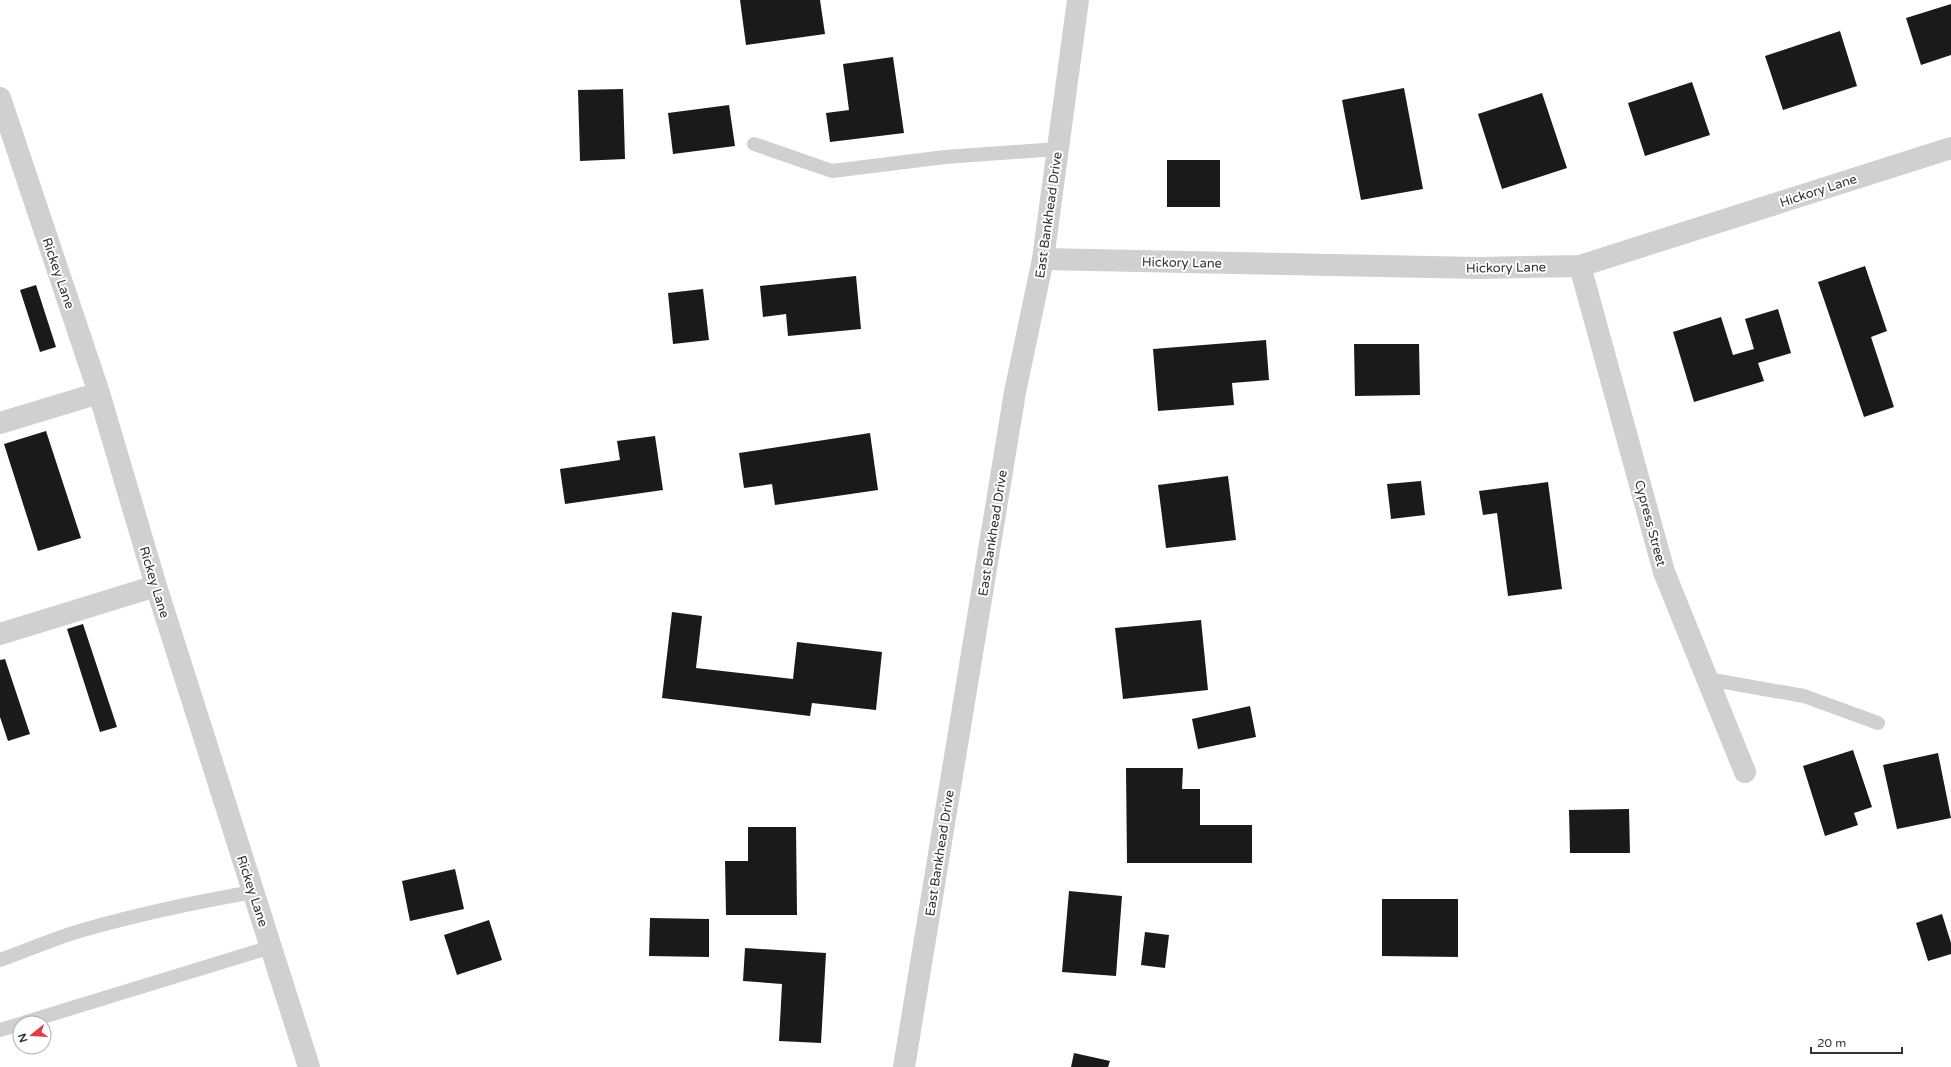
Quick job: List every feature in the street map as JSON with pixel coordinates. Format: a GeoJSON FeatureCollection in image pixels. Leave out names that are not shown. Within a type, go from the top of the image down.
{"type":"FeatureCollection","features":[{"type":"Feature","properties":{"kind":"street","name":"East Bankhead Drive"},"geometry":{"type":"LineString","coordinates":[[904,1067],[1015,392],[1043,259],[1078,0]]}},
{"type":"Feature","properties":{"kind":"street","name":"Rickey Lane"},"geometry":{"type":"LineString","coordinates":[[0,98],[99,393],[156,586],[309,1067]]}},
{"type":"Feature","properties":{"kind":"street","name":"Hickory Lane"},"geometry":{"type":"LineString","coordinates":[[1043,259],[1478,268],[1580,266],[1951,148]]}},
{"type":"Feature","properties":{"kind":"street","name":"Cypress Street"},"geometry":{"type":"LineString","coordinates":[[1580,266],[1664,572],[1745,772]]}},
{"type":"Feature","properties":{"kind":"street"},"geometry":{"type":"LineString","coordinates":[[0,423],[99,393]]}},
{"type":"Feature","properties":{"kind":"street"},"geometry":{"type":"LineString","coordinates":[[0,634],[156,586]]}},
{"type":"Feature","properties":{"kind":"lane"},"geometry":{"type":"LineString","coordinates":[[754,144],[832,171],[945,157],[1058,149]]}},
{"type":"Feature","properties":{"kind":"lane"},"geometry":{"type":"LineString","coordinates":[[1707,679],[1804,696],[1878,723]]}},
{"type":"Feature","properties":{"kind":"lane"},"geometry":{"type":"LineString","coordinates":[[0,960],[82,930],[186,904],[253,892]]}},
{"type":"Feature","properties":{"kind":"lane"},"geometry":{"type":"LineString","coordinates":[[49,1015],[271,947]]}},
{"type":"Feature","properties":{"kind":"lane"},"geometry":{"type":"LineString","coordinates":[[0,1030],[12,1026]]}},
{"type":"Feature","properties":{"kind":"building"},"geometry":{"type":"Polygon","coordinates":[[[740,0],[820,0],[825,34],[746,45],[740,0]]]}},
{"type":"Feature","properties":{"kind":"building"},"geometry":{"type":"Polygon","coordinates":[[[1951,4],[1951,55],[1921,65],[1906,18],[1951,4]]]}},
{"type":"Feature","properties":{"kind":"building"},"geometry":{"type":"Polygon","coordinates":[[[1840,31],[1857,86],[1783,110],[1765,56],[1840,31]]]}},
{"type":"Feature","properties":{"kind":"building"},"geometry":{"type":"Polygon","coordinates":[[[893,57],[904,133],[830,142],[826,113],[849,110],[843,64],[893,57]]]}},
{"type":"Feature","properties":{"kind":"building"},"geometry":{"type":"Polygon","coordinates":[[[1692,82],[1710,135],[1645,156],[1628,103],[1692,82]]]}},
{"type":"Feature","properties":{"kind":"building"},"geometry":{"type":"Polygon","coordinates":[[[1404,88],[1423,189],[1361,200],[1342,100],[1404,88]]]}},
{"type":"Feature","properties":{"kind":"building"},"geometry":{"type":"Polygon","coordinates":[[[623,89],[625,159],[580,161],[578,90],[623,89]]]}},
{"type":"Feature","properties":{"kind":"building"},"geometry":{"type":"Polygon","coordinates":[[[1542,93],[1567,168],[1502,189],[1478,114],[1542,93]]]}},
{"type":"Feature","properties":{"kind":"building"},"geometry":{"type":"Polygon","coordinates":[[[729,105],[735,146],[673,154],[668,113],[729,105]]]}},
{"type":"Feature","properties":{"kind":"building"},"geometry":{"type":"Polygon","coordinates":[[[1167,160],[1220,160],[1220,207],[1167,207],[1167,160]]]}},
{"type":"Feature","properties":{"kind":"building"},"geometry":{"type":"Polygon","coordinates":[[[1865,266],[1887,331],[1871,337],[1894,407],[1864,417],[1818,282],[1865,266]]]}},
{"type":"Feature","properties":{"kind":"building"},"geometry":{"type":"Polygon","coordinates":[[[856,276],[861,329],[788,336],[786,314],[763,317],[760,286],[856,276]]]}},
{"type":"Feature","properties":{"kind":"building"},"geometry":{"type":"Polygon","coordinates":[[[36,285],[56,347],[40,352],[20,290],[36,285]]]}},
{"type":"Feature","properties":{"kind":"building"},"geometry":{"type":"Polygon","coordinates":[[[703,289],[709,340],[673,344],[668,293],[703,289]]]}},
{"type":"Feature","properties":{"kind":"building"},"geometry":{"type":"Polygon","coordinates":[[[1778,309],[1791,353],[1758,363],[1764,381],[1694,402],[1673,332],[1721,317],[1733,355],[1754,349],[1745,319],[1778,309]]]}},
{"type":"Feature","properties":{"kind":"building"},"geometry":{"type":"Polygon","coordinates":[[[1266,340],[1269,380],[1232,383],[1234,405],[1158,411],[1153,349],[1266,340]]]}},
{"type":"Feature","properties":{"kind":"building"},"geometry":{"type":"Polygon","coordinates":[[[1354,344],[1419,344],[1420,395],[1355,396],[1354,344]]]}},
{"type":"Feature","properties":{"kind":"building"},"geometry":{"type":"Polygon","coordinates":[[[46,431],[81,538],[38,551],[4,444],[46,431]]]}},
{"type":"Feature","properties":{"kind":"building"},"geometry":{"type":"Polygon","coordinates":[[[870,433],[878,490],[775,505],[772,484],[744,488],[739,453],[870,433]]]}},
{"type":"Feature","properties":{"kind":"building"},"geometry":{"type":"Polygon","coordinates":[[[655,436],[663,490],[565,504],[560,469],[620,460],[617,441],[655,436]]]}},
{"type":"Feature","properties":{"kind":"building"},"geometry":{"type":"Polygon","coordinates":[[[1228,476],[1236,540],[1166,548],[1158,485],[1228,476]]]}},
{"type":"Feature","properties":{"kind":"building"},"geometry":{"type":"Polygon","coordinates":[[[1421,481],[1425,515],[1391,519],[1387,484],[1421,481]]]}},
{"type":"Feature","properties":{"kind":"building"},"geometry":{"type":"Polygon","coordinates":[[[1548,482],[1562,589],[1508,596],[1497,513],[1483,515],[1479,491],[1548,482]]]}},
{"type":"Feature","properties":{"kind":"building"},"geometry":{"type":"Polygon","coordinates":[[[672,612],[702,616],[696,668],[793,679],[797,642],[882,652],[876,710],[812,703],[810,716],[662,698],[672,612]]]}},
{"type":"Feature","properties":{"kind":"building"},"geometry":{"type":"Polygon","coordinates":[[[1201,620],[1208,690],[1123,699],[1115,628],[1201,620]]]}},
{"type":"Feature","properties":{"kind":"building"},"geometry":{"type":"Polygon","coordinates":[[[83,624],[117,727],[100,732],[67,629],[83,624]]]}},
{"type":"Feature","properties":{"kind":"building"},"geometry":{"type":"Polygon","coordinates":[[[5,659],[30,734],[8,741],[0,717],[0,660],[5,659]]]}},
{"type":"Feature","properties":{"kind":"building"},"geometry":{"type":"Polygon","coordinates":[[[1250,706],[1256,737],[1198,749],[1192,719],[1250,706]]]}},
{"type":"Feature","properties":{"kind":"building"},"geometry":{"type":"Polygon","coordinates":[[[1853,750],[1872,807],[1854,813],[1858,825],[1825,836],[1803,766],[1853,750]]]}},
{"type":"Feature","properties":{"kind":"building"},"geometry":{"type":"Polygon","coordinates":[[[1938,753],[1951,818],[1897,829],[1883,765],[1938,753]]]}},
{"type":"Feature","properties":{"kind":"building"},"geometry":{"type":"Polygon","coordinates":[[[1126,768],[1183,768],[1182,789],[1200,789],[1200,825],[1252,825],[1252,863],[1127,863],[1126,768]]]}},
{"type":"Feature","properties":{"kind":"building"},"geometry":{"type":"Polygon","coordinates":[[[1629,809],[1630,853],[1570,853],[1569,810],[1629,809]]]}},
{"type":"Feature","properties":{"kind":"building"},"geometry":{"type":"Polygon","coordinates":[[[748,827],[796,827],[797,915],[726,915],[725,861],[748,861],[748,827]]]}},
{"type":"Feature","properties":{"kind":"building"},"geometry":{"type":"Polygon","coordinates":[[[455,869],[464,909],[410,921],[402,881],[455,869]]]}},
{"type":"Feature","properties":{"kind":"building"},"geometry":{"type":"Polygon","coordinates":[[[1069,891],[1122,896],[1116,976],[1062,972],[1069,891]]]}},
{"type":"Feature","properties":{"kind":"building"},"geometry":{"type":"Polygon","coordinates":[[[1382,899],[1458,899],[1458,957],[1382,956],[1382,899]]]}},
{"type":"Feature","properties":{"kind":"building"},"geometry":{"type":"Polygon","coordinates":[[[1942,914],[1951,943],[1951,954],[1928,961],[1916,923],[1942,914]]]}},
{"type":"Feature","properties":{"kind":"building"},"geometry":{"type":"Polygon","coordinates":[[[650,918],[709,919],[709,957],[649,956],[650,918]]]}},
{"type":"Feature","properties":{"kind":"building"},"geometry":{"type":"Polygon","coordinates":[[[489,920],[502,960],[457,975],[444,935],[489,920]]]}},
{"type":"Feature","properties":{"kind":"building"},"geometry":{"type":"Polygon","coordinates":[[[1145,932],[1169,935],[1165,968],[1141,965],[1145,932]]]}},
{"type":"Feature","properties":{"kind":"building"},"geometry":{"type":"Polygon","coordinates":[[[745,948],[826,953],[821,1043],[779,1041],[782,984],[743,981],[745,948]]]}},
{"type":"Feature","properties":{"kind":"building"},"geometry":{"type":"Polygon","coordinates":[[[1074,1053],[1110,1061],[1108,1067],[1071,1067],[1074,1053]]]}}]}
